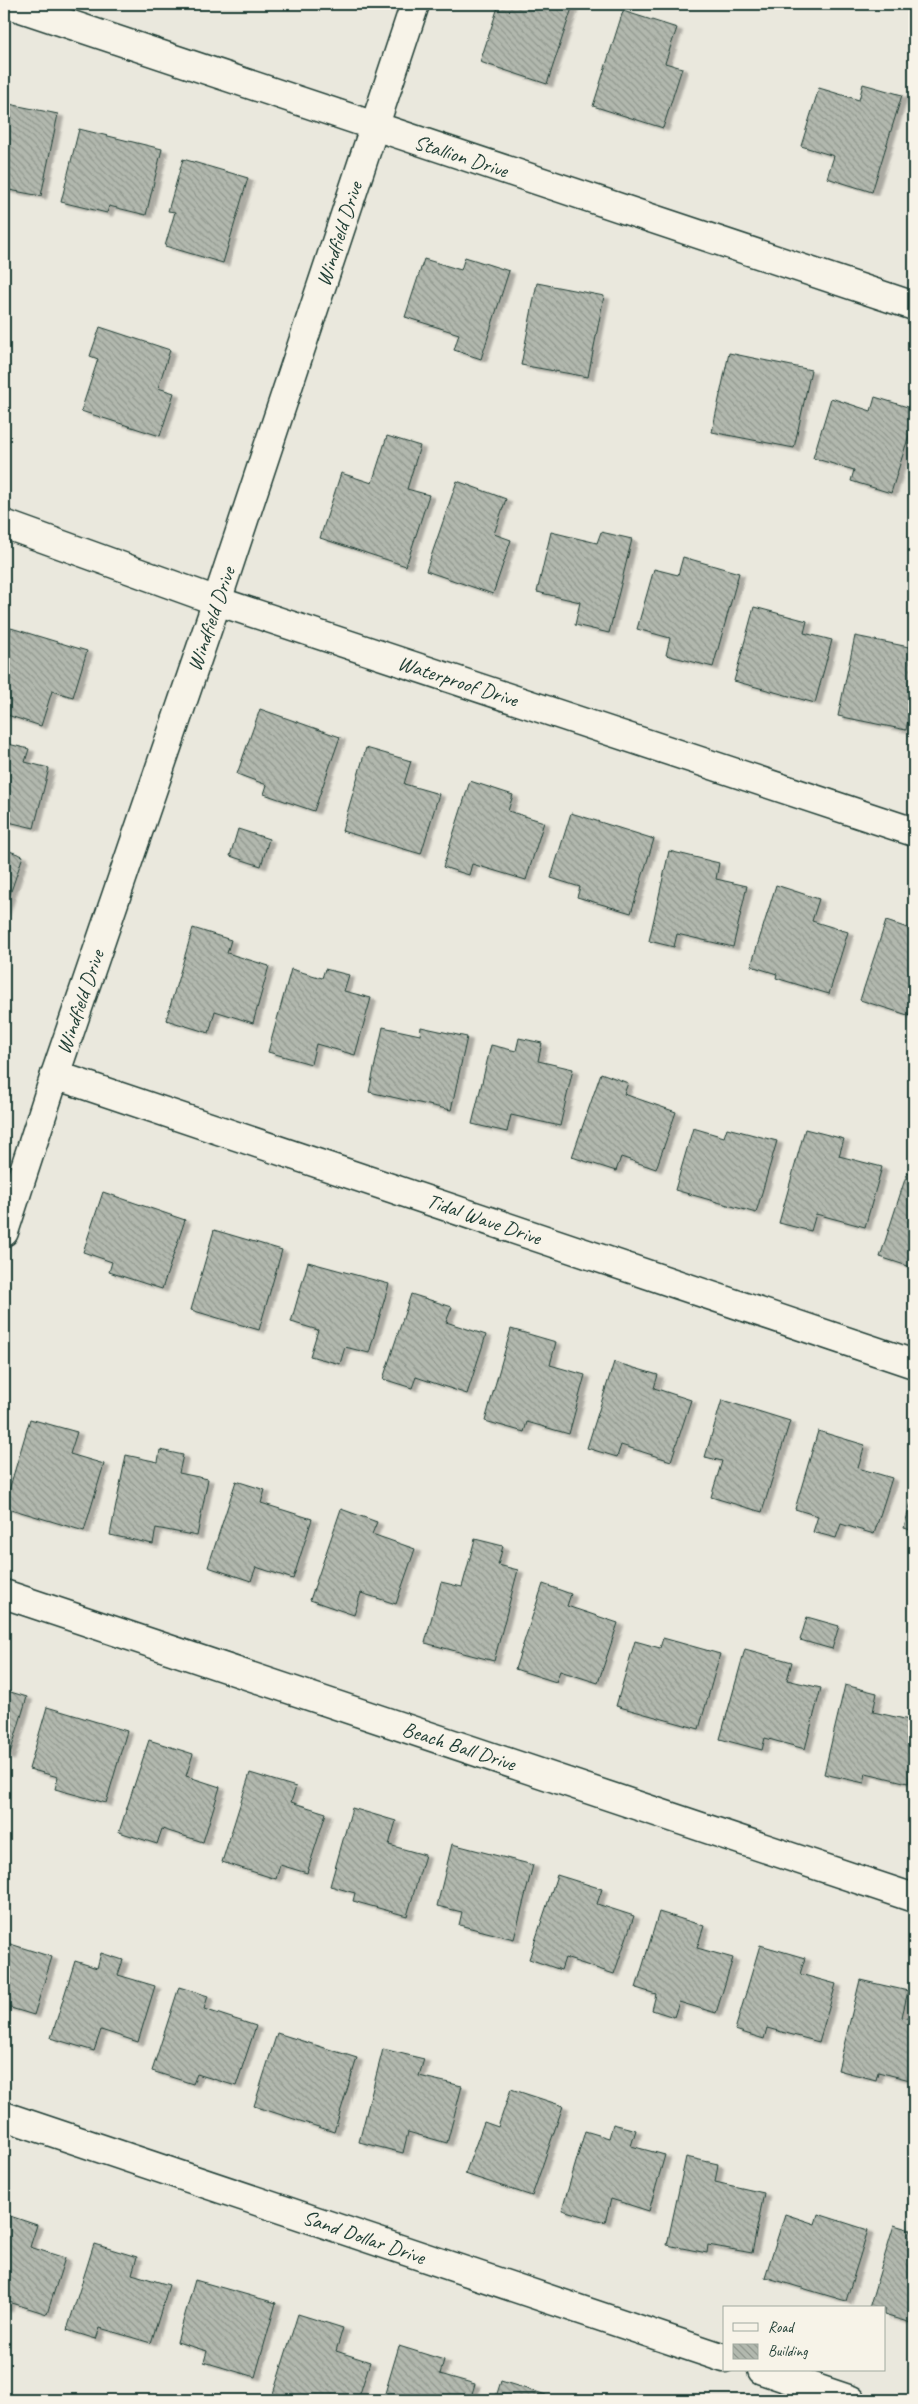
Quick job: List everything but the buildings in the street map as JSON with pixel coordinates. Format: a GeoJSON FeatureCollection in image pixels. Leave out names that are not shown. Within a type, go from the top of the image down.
{"type":"FeatureCollection","features":[{"type":"Feature","properties":{"kind":"street","name":"Stallion Drive"},"geometry":{"type":"LineString","coordinates":[[9,4],[375,128],[914,306]]}},
{"type":"Feature","properties":{"kind":"street","name":"Windfield Drive"},"geometry":{"type":"LineString","coordinates":[[4,1232],[55,1076],[217,601],[415,4]]}},
{"type":"Feature","properties":{"kind":"street","name":"Waterproof Drive"},"geometry":{"type":"LineString","coordinates":[[4,524],[217,601],[914,832]]}},
{"type":"Feature","properties":{"kind":"street","name":"Tidal Wave Drive"},"geometry":{"type":"LineString","coordinates":[[55,1076],[914,1364]]}},
{"type":"Feature","properties":{"kind":"street","name":"Beach Ball Drive"},"geometry":{"type":"LineString","coordinates":[[4,1594],[914,1898]]}},
{"type":"Feature","properties":{"kind":"street","name":"Sand Dollar Drive"},"geometry":{"type":"LineString","coordinates":[[4,2116],[723,2358]]}},
{"type":"Feature","properties":{"kind":"street"},"geometry":{"type":"LineString","coordinates":[[768,2372],[851,2400]]}}]}
